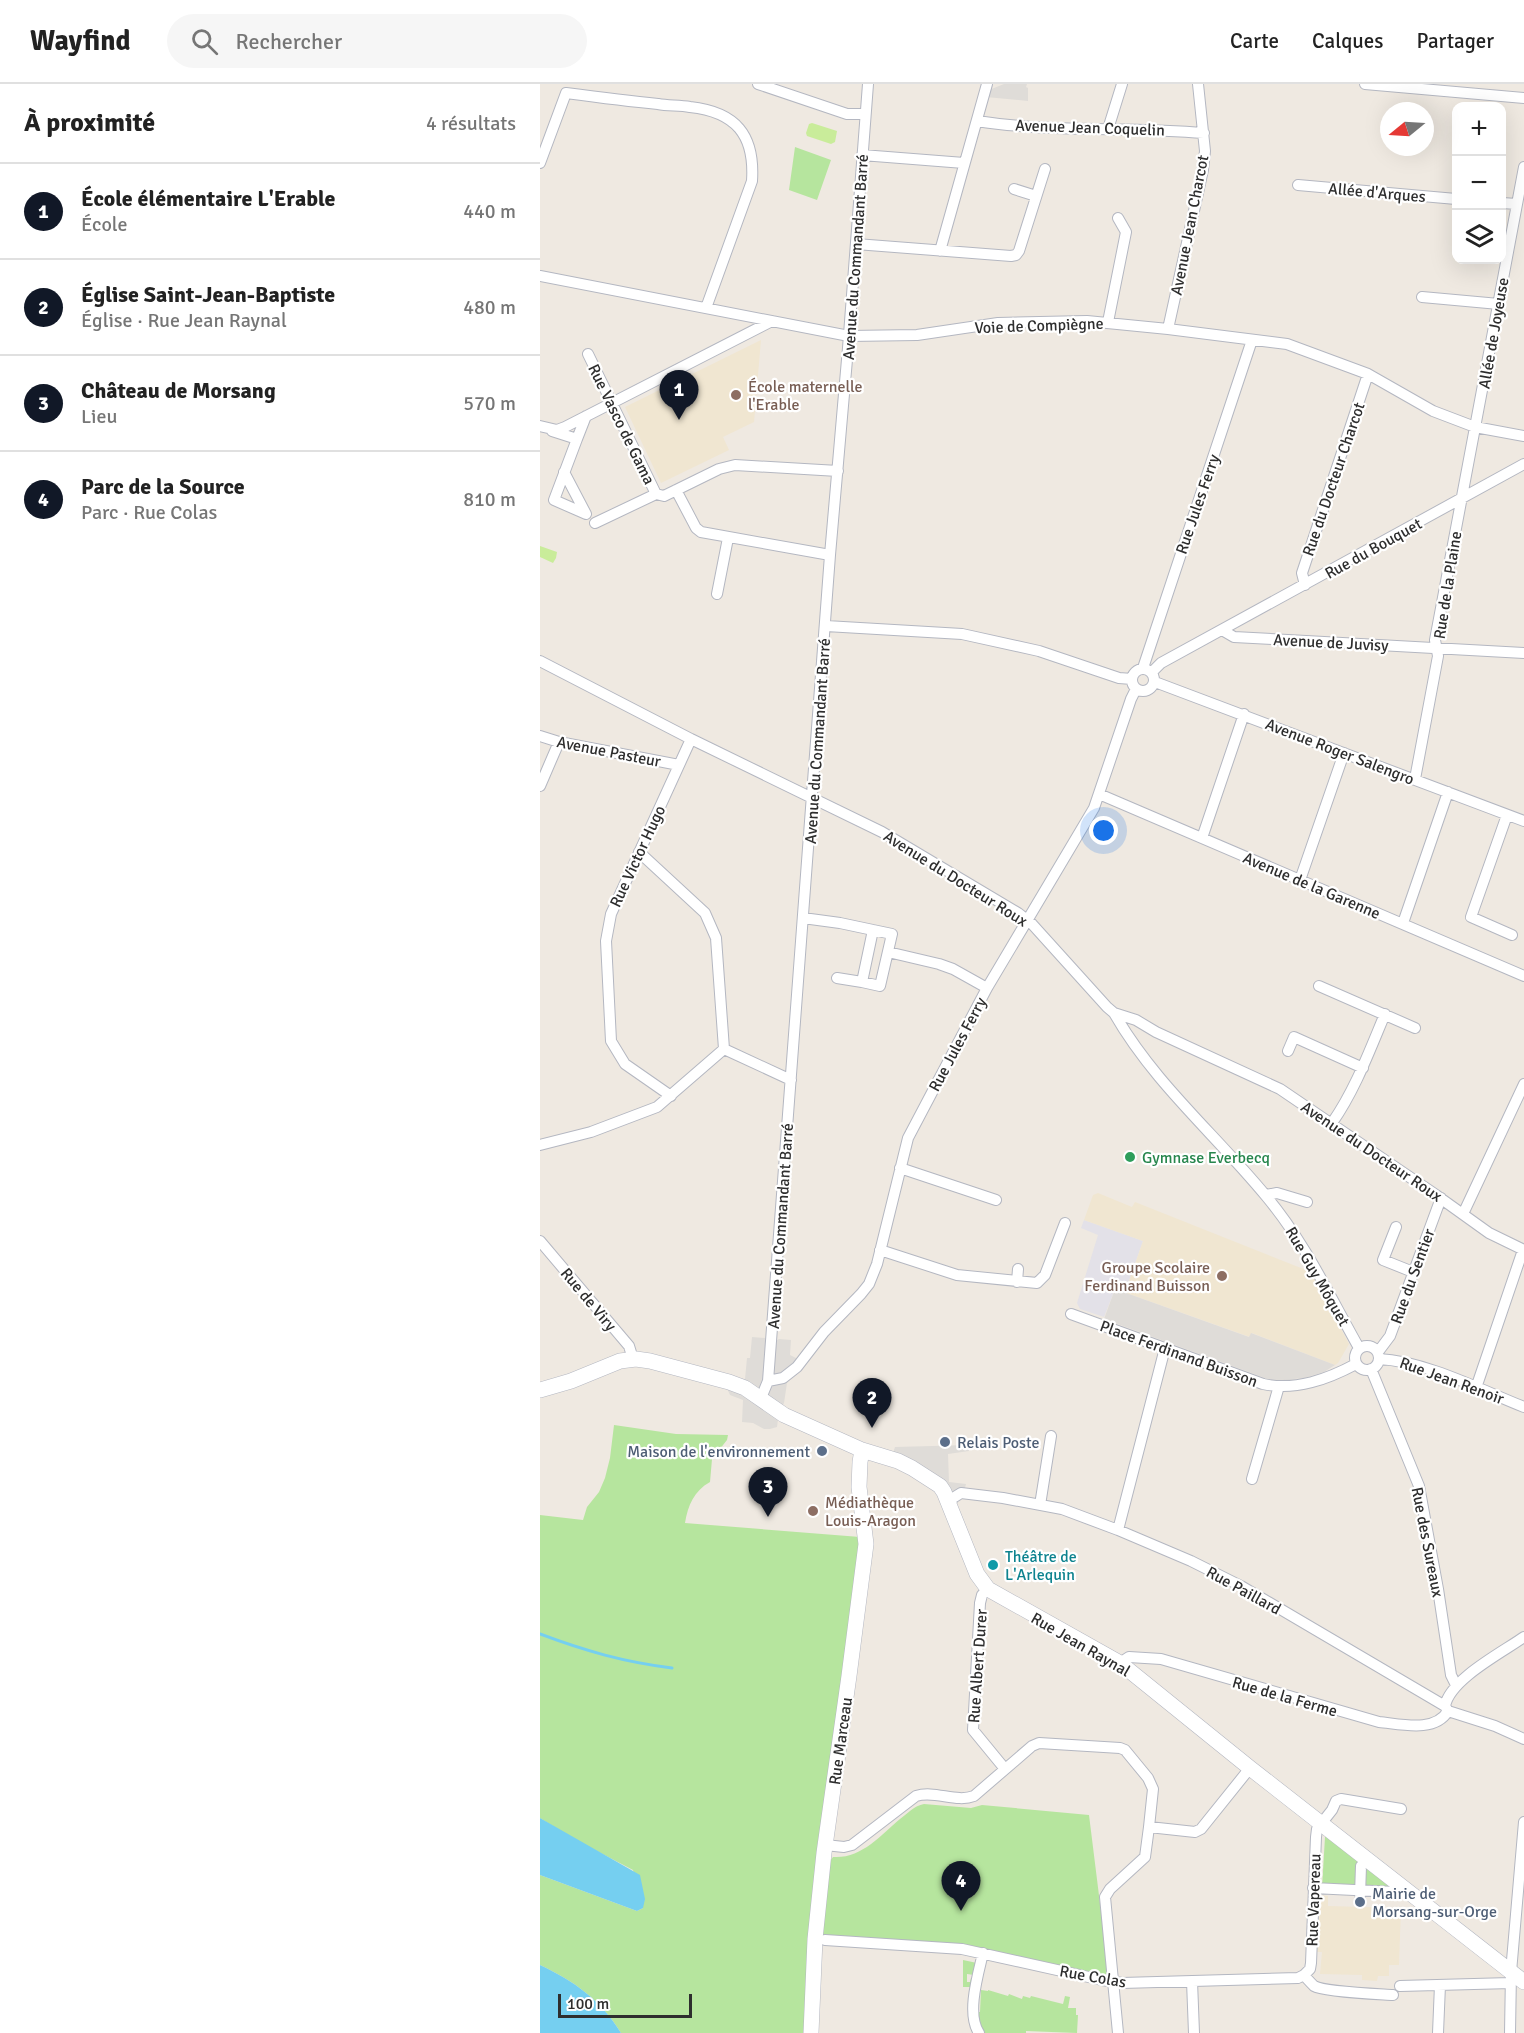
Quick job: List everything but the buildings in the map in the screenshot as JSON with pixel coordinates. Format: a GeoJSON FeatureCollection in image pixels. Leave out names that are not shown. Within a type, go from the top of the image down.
{"type":"FeatureCollection","features":[{"type":"Feature","properties":{"kind":"main road"},"geometry":{"type":"LineString","coordinates":[[540,1390],[571,1381],[620,1361],[633,1359]]}},
{"type":"Feature","properties":{"kind":"main road","name":"Rue Jean Raynal"},"geometry":{"type":"LineString","coordinates":[[633,1359],[650,1361],[745,1388],[784,1415],[862,1450],[898,1461],[940,1486],[950,1505],[976,1574],[988,1589],[1120,1663],[1516,1979]]}},
{"type":"Feature","properties":{"kind":"main road","name":"Rue Marceau"},"geometry":{"type":"LineString","coordinates":[[811,2033],[816,1940],[825,1845],[866,1544],[859,1472],[862,1450]]}},
{"type":"Feature","properties":{"kind":"street"},"geometry":{"type":"LineString","coordinates":[[758,84],[847,114],[865,114]]}},
{"type":"Feature","properties":{"kind":"street","name":"Avenue du Commandant Barré"},"geometry":{"type":"LineString","coordinates":[[761,1398],[768,1381],[868,84]]}},
{"type":"Feature","properties":{"kind":"street"},"geometry":{"type":"LineString","coordinates":[[940,251],[987,84]]}},
{"type":"Feature","properties":{"kind":"street"},"geometry":{"type":"LineString","coordinates":[[1108,129],[1122,84]]}},
{"type":"Feature","properties":{"kind":"street","name":"Avenue Jean Charcot"},"geometry":{"type":"LineString","coordinates":[[1168,329],[1203,170],[1204,133],[1198,84]]}},
{"type":"Feature","properties":{"kind":"street"},"geometry":{"type":"LineString","coordinates":[[1365,84],[1524,98]]}},
{"type":"Feature","properties":{"kind":"street"},"geometry":{"type":"LineString","coordinates":[[540,163],[567,88],[666,105],[691,107],[721,113],[732,120],[741,130],[748,144],[753,160],[752,181],[706,308]]}},
{"type":"Feature","properties":{"kind":"street","name":"Avenue Jean Coquelin"},"geometry":{"type":"LineString","coordinates":[[977,121],[1077,129],[1204,133]]}},
{"type":"Feature","properties":{"kind":"street"},"geometry":{"type":"LineString","coordinates":[[862,155],[964,163]]}},
{"type":"Feature","properties":{"kind":"street","name":"Allée de Joyeuse"},"geometry":{"type":"LineString","coordinates":[[1475,427],[1524,167]]}},
{"type":"Feature","properties":{"kind":"street"},"geometry":{"type":"LineString","coordinates":[[856,244],[1016,255],[1046,169]]}},
{"type":"Feature","properties":{"kind":"street","name":"Allée d'Arques"},"geometry":{"type":"LineString","coordinates":[[1298,185],[1452,199]]}},
{"type":"Feature","properties":{"kind":"street"},"geometry":{"type":"LineString","coordinates":[[1014,189],[1036,196]]}},
{"type":"Feature","properties":{"kind":"street"},"geometry":{"type":"LineString","coordinates":[[1506,203],[1517,204]]}},
{"type":"Feature","properties":{"kind":"street"},"geometry":{"type":"LineString","coordinates":[[1108,322],[1126,232],[1118,218]]}},
{"type":"Feature","properties":{"kind":"street","name":"Voie de Compiègne"},"geometry":{"type":"LineString","coordinates":[[540,276],[849,336],[909,335],[998,323],[1108,322],[1287,344],[1368,374],[1433,411],[1475,427],[1524,436]]}},
{"type":"Feature","properties":{"kind":"street"},"geometry":{"type":"LineString","coordinates":[[1422,297],[1498,304]]}},
{"type":"Feature","properties":{"kind":"street"},"geometry":{"type":"LineString","coordinates":[[544,428],[557,430],[772,321]]}},
{"type":"Feature","properties":{"kind":"street","name":"Rue Jules Ferry"},"geometry":{"type":"LineString","coordinates":[[1150,674],[1252,340]]}},
{"type":"Feature","properties":{"kind":"street","name":"Rue Vasco de Gama"},"geometry":{"type":"LineString","coordinates":[[588,354],[656,494]]}},
{"type":"Feature","properties":{"kind":"street","name":"Rue du Docteur Charcot"},"geometry":{"type":"LineString","coordinates":[[1305,585],[1302,573],[1368,374]]}},
{"type":"Feature","properties":{"kind":"street"},"geometry":{"type":"LineString","coordinates":[[564,472],[586,416]]}},
{"type":"Feature","properties":{"kind":"street","name":"Rue de la Plaine"},"geometry":{"type":"LineString","coordinates":[[1415,779],[1438,656],[1435,639],[1475,427]]}},
{"type":"Feature","properties":{"kind":"street"},"geometry":{"type":"LineString","coordinates":[[544,428],[577,440]]}},
{"type":"Feature","properties":{"kind":"street","name":"Rue du Bouquet"},"geometry":{"type":"LineString","coordinates":[[1222,630],[1524,464]]}},
{"type":"Feature","properties":{"kind":"street"},"geometry":{"type":"LineString","coordinates":[[594,523],[656,494],[664,496],[719,469],[735,465],[837,471]]}},
{"type":"Feature","properties":{"kind":"street"},"geometry":{"type":"LineString","coordinates":[[676,490],[696,528],[707,534],[830,555]]}},
{"type":"Feature","properties":{"kind":"street"},"geometry":{"type":"LineString","coordinates":[[717,594],[728,538]]}},
{"type":"Feature","properties":{"kind":"street"},"geometry":{"type":"LineString","coordinates":[[826,626],[962,634],[1039,651],[1147,690],[1150,674],[1161,663],[1222,630]]}},
{"type":"Feature","properties":{"kind":"street","name":"Avenue de Juvisy"},"geometry":{"type":"LineString","coordinates":[[1222,630],[1234,637],[1524,653]]}},
{"type":"Feature","properties":{"kind":"street","name":"Avenue du Docteur Roux"},"geometry":{"type":"LineString","coordinates":[[540,661],[692,739],[813,797],[921,854],[1027,919],[1114,1012],[1280,1089],[1489,1233],[1524,1250]]}},
{"type":"Feature","properties":{"kind":"street"},"geometry":{"type":"LineString","coordinates":[[1134,684],[1136,670],[1150,674]]}},
{"type":"Feature","properties":{"kind":"street","name":"Avenue Roger Salengro"},"geometry":{"type":"LineString","coordinates":[[1150,674],[1244,714],[1524,820]]}},
{"type":"Feature","properties":{"kind":"street","name":"Rue Jules Ferry"},"geometry":{"type":"LineString","coordinates":[[768,1381],[783,1378],[801,1361],[824,1332],[869,1284],[913,1128],[987,988],[1094,808],[1134,684]]}},
{"type":"Feature","properties":{"kind":"street"},"geometry":{"type":"LineString","coordinates":[[1202,837],[1244,714]]}},
{"type":"Feature","properties":{"kind":"street","name":"Avenue Pasteur"},"geometry":{"type":"LineString","coordinates":[[540,736],[559,742],[679,765]]}},
{"type":"Feature","properties":{"kind":"street","name":"Rue Victor Hugo"},"geometry":{"type":"LineString","coordinates":[[671,1096],[626,1064],[611,1041],[606,941],[611,914],[692,739]]}},
{"type":"Feature","properties":{"kind":"street"},"geometry":{"type":"LineString","coordinates":[[540,786],[559,742]]}},
{"type":"Feature","properties":{"kind":"street"},"geometry":{"type":"LineString","coordinates":[[1300,880],[1344,753]]}},
{"type":"Feature","properties":{"kind":"street"},"geometry":{"type":"LineString","coordinates":[[1403,923],[1448,792]]}},
{"type":"Feature","properties":{"kind":"street","name":"Avenue de la Garenne"},"geometry":{"type":"LineString","coordinates":[[1100,794],[1524,976]]}},
{"type":"Feature","properties":{"kind":"street"},"geometry":{"type":"LineString","coordinates":[[1506,815],[1471,917],[1512,935]]}},
{"type":"Feature","properties":{"kind":"street"},"geometry":{"type":"LineString","coordinates":[[639,852],[705,913],[716,938],[724,1049]]}},
{"type":"Feature","properties":{"kind":"street"},"geometry":{"type":"LineString","coordinates":[[803,918],[892,934],[880,986],[837,978]]}},
{"type":"Feature","properties":{"kind":"street"},"geometry":{"type":"LineString","coordinates":[[862,982],[873,930]]}},
{"type":"Feature","properties":{"kind":"street"},"geometry":{"type":"LineString","coordinates":[[888,952],[953,969],[987,988]]}},
{"type":"Feature","properties":{"kind":"street"},"geometry":{"type":"LineString","coordinates":[[1319,986],[1415,1028]]}},
{"type":"Feature","properties":{"kind":"street","name":"Rue Guy Môquet"},"geometry":{"type":"LineString","coordinates":[[1114,1012],[1135,1046],[1191,1114],[1266,1195],[1311,1259],[1359,1348]]}},
{"type":"Feature","properties":{"kind":"street"},"geometry":{"type":"LineString","coordinates":[[1332,1123],[1363,1068],[1385,1014]]}},
{"type":"Feature","properties":{"kind":"street"},"geometry":{"type":"LineString","coordinates":[[1288,1051],[1294,1038],[1363,1068]]}},
{"type":"Feature","properties":{"kind":"street"},"geometry":{"type":"LineString","coordinates":[[724,1049],[791,1080]]}},
{"type":"Feature","properties":{"kind":"street"},"geometry":{"type":"LineString","coordinates":[[540,1145],[591,1132],[657,1107],[724,1049]]}},
{"type":"Feature","properties":{"kind":"street"},"geometry":{"type":"LineString","coordinates":[[1463,1214],[1524,1084]]}},
{"type":"Feature","properties":{"kind":"street"},"geometry":{"type":"LineString","coordinates":[[900,1168],[996,1200]]}},
{"type":"Feature","properties":{"kind":"street"},"geometry":{"type":"LineString","coordinates":[[1266,1195],[1277,1193],[1307,1202]]}},
{"type":"Feature","properties":{"kind":"street","name":"Rue du Sentier"},"geometry":{"type":"LineString","coordinates":[[1379,1355],[1390,1336],[1441,1198]]}},
{"type":"Feature","properties":{"kind":"street"},"geometry":{"type":"LineString","coordinates":[[880,1250],[957,1275],[1037,1283],[1042,1279],[1065,1223]]}},
{"type":"Feature","properties":{"kind":"street"},"geometry":{"type":"LineString","coordinates":[[1396,1227],[1383,1260],[1413,1272]]}},
{"type":"Feature","properties":{"kind":"street","name":"Rue de Viry"},"geometry":{"type":"LineString","coordinates":[[540,1241],[629,1346],[633,1359]]}},
{"type":"Feature","properties":{"kind":"street"},"geometry":{"type":"LineString","coordinates":[[1476,1388],[1524,1250]]}},
{"type":"Feature","properties":{"kind":"street"},"geometry":{"type":"LineString","coordinates":[[1017,1282],[1018,1269]]}},
{"type":"Feature","properties":{"kind":"street","name":"Place Ferdinand Buisson"},"geometry":{"type":"LineString","coordinates":[[1071,1314],[1263,1384],[1279,1386],[1319,1381],[1339,1374],[1356,1364]]}},
{"type":"Feature","properties":{"kind":"street"},"geometry":{"type":"LineString","coordinates":[[1369,1346],[1379,1355],[1377,1365],[1371,1369],[1362,1369],[1356,1364],[1355,1355],[1359,1348],[1369,1346]]}},
{"type":"Feature","properties":{"kind":"street"},"geometry":{"type":"LineString","coordinates":[[1118,1530],[1165,1348]]}},
{"type":"Feature","properties":{"kind":"street","name":"Rue Jean Renoir"},"geometry":{"type":"LineString","coordinates":[[1379,1355],[1397,1359],[1524,1407]]}},
{"type":"Feature","properties":{"kind":"street","name":"Rue des Sureaux"},"geometry":{"type":"LineString","coordinates":[[1371,1369],[1419,1486],[1442,1611],[1451,1675],[1456,1685]]}},
{"type":"Feature","properties":{"kind":"street"},"geometry":{"type":"LineString","coordinates":[[1252,1479],[1279,1386]]}},
{"type":"Feature","properties":{"kind":"street"},"geometry":{"type":"LineString","coordinates":[[1040,1505],[1051,1436]]}},
{"type":"Feature","properties":{"kind":"street","name":"Rue Paillard"},"geometry":{"type":"LineString","coordinates":[[950,1505],[953,1498],[961,1494],[1004,1498],[1062,1509],[1118,1530],[1191,1561],[1241,1586],[1447,1708],[1524,1739]]}},
{"type":"Feature","properties":{"kind":"street","name":"Rue Albert Durer"},"geometry":{"type":"LineString","coordinates":[[988,1589],[982,1595],[980,1604],[973,1730],[1005,1769]]}},
{"type":"Feature","properties":{"kind":"street"},"geometry":{"type":"LineString","coordinates":[[1447,1708],[1446,1700],[1456,1685],[1524,1637]]}},
{"type":"Feature","properties":{"kind":"street","name":"Rue de la Ferme"},"geometry":{"type":"LineString","coordinates":[[1120,1663],[1129,1657],[1161,1659],[1379,1722],[1432,1724],[1440,1721],[1447,1708]]}},
{"type":"Feature","properties":{"kind":"street"},"geometry":{"type":"LineString","coordinates":[[825,1845],[844,1847],[852,1845],[915,1796],[927,1794],[970,1797],[977,1794],[1032,1746],[1039,1743],[1120,1748],[1132,1758],[1153,1789],[1145,1857],[1110,1889],[1105,1897],[1118,2033]]}},
{"type":"Feature","properties":{"kind":"street"},"geometry":{"type":"LineString","coordinates":[[1149,1827],[1195,1832],[1201,1829],[1250,1768]]}},
{"type":"Feature","properties":{"kind":"street"},"geometry":{"type":"LineString","coordinates":[[1321,1823],[1336,1801],[1341,1799],[1401,1809]]}},
{"type":"Feature","properties":{"kind":"street"},"geometry":{"type":"LineString","coordinates":[[1510,2033],[1516,1979],[1524,1822]]}},
{"type":"Feature","properties":{"kind":"street","name":"Rue Vapereau"},"geometry":{"type":"LineString","coordinates":[[1304,1975],[1310,1969],[1311,1963],[1316,1837],[1321,1823]]}},
{"type":"Feature","properties":{"kind":"street"},"geometry":{"type":"LineString","coordinates":[[1360,1893],[1361,1866],[1368,1860]]}},
{"type":"Feature","properties":{"kind":"street"},"geometry":{"type":"LineString","coordinates":[[1313,1888],[1360,1893],[1395,1892]]}},
{"type":"Feature","properties":{"kind":"street","name":"Rue Colas"},"geometry":{"type":"LineString","coordinates":[[825,1940],[962,1949],[1115,1983],[1298,1978],[1304,1975]]}},
{"type":"Feature","properties":{"kind":"street"},"geometry":{"type":"LineString","coordinates":[[979,2033],[974,2020],[974,2010],[983,1953]]}},
{"type":"Feature","properties":{"kind":"street"},"geometry":{"type":"LineString","coordinates":[[1304,1975],[1314,1986],[1321,1989],[1356,1993],[1516,1979]]}},
{"type":"Feature","properties":{"kind":"street"},"geometry":{"type":"LineString","coordinates":[[1192,1981],[1194,2033]]}},
{"type":"Feature","properties":{"kind":"street"},"geometry":{"type":"LineString","coordinates":[[1438,2033],[1440,1985]]}},
{"type":"Feature","properties":{"kind":"shaded area"},"geometry":{"type":"Polygon","coordinates":[[[1004,84],[1027,84],[1028,101],[986,97],[989,90],[1004,84]]]}},
{"type":"Feature","properties":{"kind":"shaded area"},"geometry":{"type":"Polygon","coordinates":[[[761,340],[754,422],[723,437],[729,450],[661,483],[625,407],[761,340]]]}},
{"type":"Feature","properties":{"kind":"shaded area","name":"Groupe Scolaire Ferdinand Buisson"},"geometry":{"type":"Polygon","coordinates":[[[1098,1193],[1132,1207],[1135,1202],[1311,1272],[1349,1344],[1338,1363],[1335,1365],[1252,1333],[1250,1337],[1115,1289],[1129,1281],[1143,1241],[1084,1220],[1093,1195],[1098,1193]]]}},
{"type":"Feature","properties":{"kind":"shaded area"},"geometry":{"type":"Polygon","coordinates":[[[1084,1220],[1143,1241],[1129,1281],[1115,1289],[1104,1317],[1080,1309],[1077,1303],[1098,1235],[1081,1228],[1084,1220]]]}},
{"type":"Feature","properties":{"kind":"shaded area"},"geometry":{"type":"Polygon","coordinates":[[[1115,1289],[1249,1337],[1251,1333],[1335,1365],[1324,1372],[1304,1378],[1274,1381],[1265,1378],[1104,1319],[1115,1289]]]}},
{"type":"Feature","properties":{"kind":"shaded area"},"geometry":{"type":"Polygon","coordinates":[[[752,1337],[765,1338],[771,1344],[779,1339],[791,1340],[790,1355],[796,1358],[797,1370],[787,1383],[777,1427],[770,1429],[742,1422],[743,1400],[730,1395],[726,1386],[732,1378],[745,1379],[752,1337]]]}},
{"type":"Feature","properties":{"kind":"shaded area"},"geometry":{"type":"Polygon","coordinates":[[[969,1445],[969,1451],[948,1454],[949,1482],[966,1484],[964,1492],[952,1496],[892,1456],[895,1447],[969,1445]]]}},
{"type":"Feature","properties":{"kind":"shaded area"},"geometry":{"type":"Polygon","coordinates":[[[1319,1895],[1328,1896],[1328,1906],[1401,1908],[1399,1965],[1389,1965],[1389,1976],[1378,1976],[1377,1981],[1362,1980],[1362,1975],[1320,1974],[1322,1952],[1317,1952],[1319,1895]]]}},
{"type":"Feature","properties":{"kind":"green space"},"geometry":{"type":"Polygon","coordinates":[[[809,124],[837,131],[835,142],[831,144],[807,136],[809,124]]]}},
{"type":"Feature","properties":{"kind":"green space"},"geometry":{"type":"Polygon","coordinates":[[[795,147],[831,160],[817,200],[789,190],[795,147]]]}},
{"type":"Feature","properties":{"kind":"green space"},"geometry":{"type":"Polygon","coordinates":[[[540,546],[557,552],[553,563],[540,557],[540,546]]]}},
{"type":"Feature","properties":{"kind":"green space"},"geometry":{"type":"Polygon","coordinates":[[[614,1425],[676,1434],[728,1435],[727,1440],[712,1459],[710,1482],[693,1499],[685,1523],[860,1537],[806,2033],[621,2033],[596,2001],[575,1985],[540,1965],[540,1875],[637,1911],[643,1908],[633,1870],[572,1838],[540,1818],[540,1515],[583,1520],[587,1507],[599,1492],[605,1478],[614,1425]]]}},
{"type":"Feature","properties":{"kind":"green space"},"geometry":{"type":"Polygon","coordinates":[[[924,1804],[971,1808],[982,1805],[1089,1815],[1109,1976],[964,1944],[819,1937],[827,1865],[833,1857],[843,1857],[870,1845],[911,1810],[924,1804]]]}},
{"type":"Feature","properties":{"kind":"green space"},"geometry":{"type":"Polygon","coordinates":[[[1329,1836],[1394,1887],[1322,1888],[1325,1837],[1329,1836]]]}},
{"type":"Feature","properties":{"kind":"green space"},"geometry":{"type":"Polygon","coordinates":[[[963,1960],[977,1963],[974,1975],[967,1974],[967,1982],[974,1978],[974,1987],[963,1987],[963,1960]]]}},
{"type":"Feature","properties":{"kind":"green space"},"geometry":{"type":"Polygon","coordinates":[[[981,1990],[1008,1996],[1009,1994],[1022,1999],[1023,1996],[1030,1998],[1031,1996],[1063,2004],[1065,1996],[1070,1997],[1068,2008],[1076,2008],[1076,2015],[1078,2015],[1077,2033],[1026,2031],[1026,2033],[984,2033],[980,2030],[978,2012],[980,2012],[981,1990]]]}},
{"type":"Feature","properties":{"kind":"water"},"geometry":{"type":"Polygon","coordinates":[[[540,1818],[640,1875],[645,1899],[643,1908],[637,1911],[540,1875],[540,1818]]]}},
{"type":"Feature","properties":{"kind":"water"},"geometry":{"type":"Polygon","coordinates":[[[540,1965],[575,1985],[596,2001],[621,2033],[540,2033],[540,1965]]]}},
{"type":"Feature","properties":{"kind":"waterway"},"geometry":{"type":"LineString","coordinates":[[540,1634],[605,1655],[672,1668]]}},
{"type":"Feature","properties":{"kind":"place","name":"École maternelle l'Erable"},"geometry":{"type":"Point","coordinates":[736,395]}},
{"type":"Feature","properties":{"kind":"place","name":"École élémentaire L'Erable"},"geometry":{"type":"Point","coordinates":[679,420]}},
{"type":"Feature","properties":{"kind":"place","name":"Gymnase Everbecq"},"geometry":{"type":"Point","coordinates":[1130,1157]}},
{"type":"Feature","properties":{"kind":"place","name":"Groupe Scolaire Ferdinand Buisson"},"geometry":{"type":"Point","coordinates":[1222,1276]}},
{"type":"Feature","properties":{"kind":"place","name":"Église Saint-Jean-Baptiste"},"geometry":{"type":"Point","coordinates":[872,1428]}},
{"type":"Feature","properties":{"kind":"place","name":"Relais Poste"},"geometry":{"type":"Point","coordinates":[945,1442]}},
{"type":"Feature","properties":{"kind":"place","name":"Maison de l'environnement"},"geometry":{"type":"Point","coordinates":[822,1451]}},
{"type":"Feature","properties":{"kind":"place","name":"Médiathèque Louis-Aragon"},"geometry":{"type":"Point","coordinates":[813,1511]}},
{"type":"Feature","properties":{"kind":"place","name":"Château de Morsang"},"geometry":{"type":"Point","coordinates":[768,1517]}},
{"type":"Feature","properties":{"kind":"place","name":"Théâtre de L'Arlequin"},"geometry":{"type":"Point","coordinates":[993,1565]}},
{"type":"Feature","properties":{"kind":"place","name":"Mairie de Morsang-sur-Orge"},"geometry":{"type":"Point","coordinates":[1360,1902]}},
{"type":"Feature","properties":{"kind":"place","name":"Parc de la Source"},"geometry":{"type":"Point","coordinates":[961,1911]}}]}
